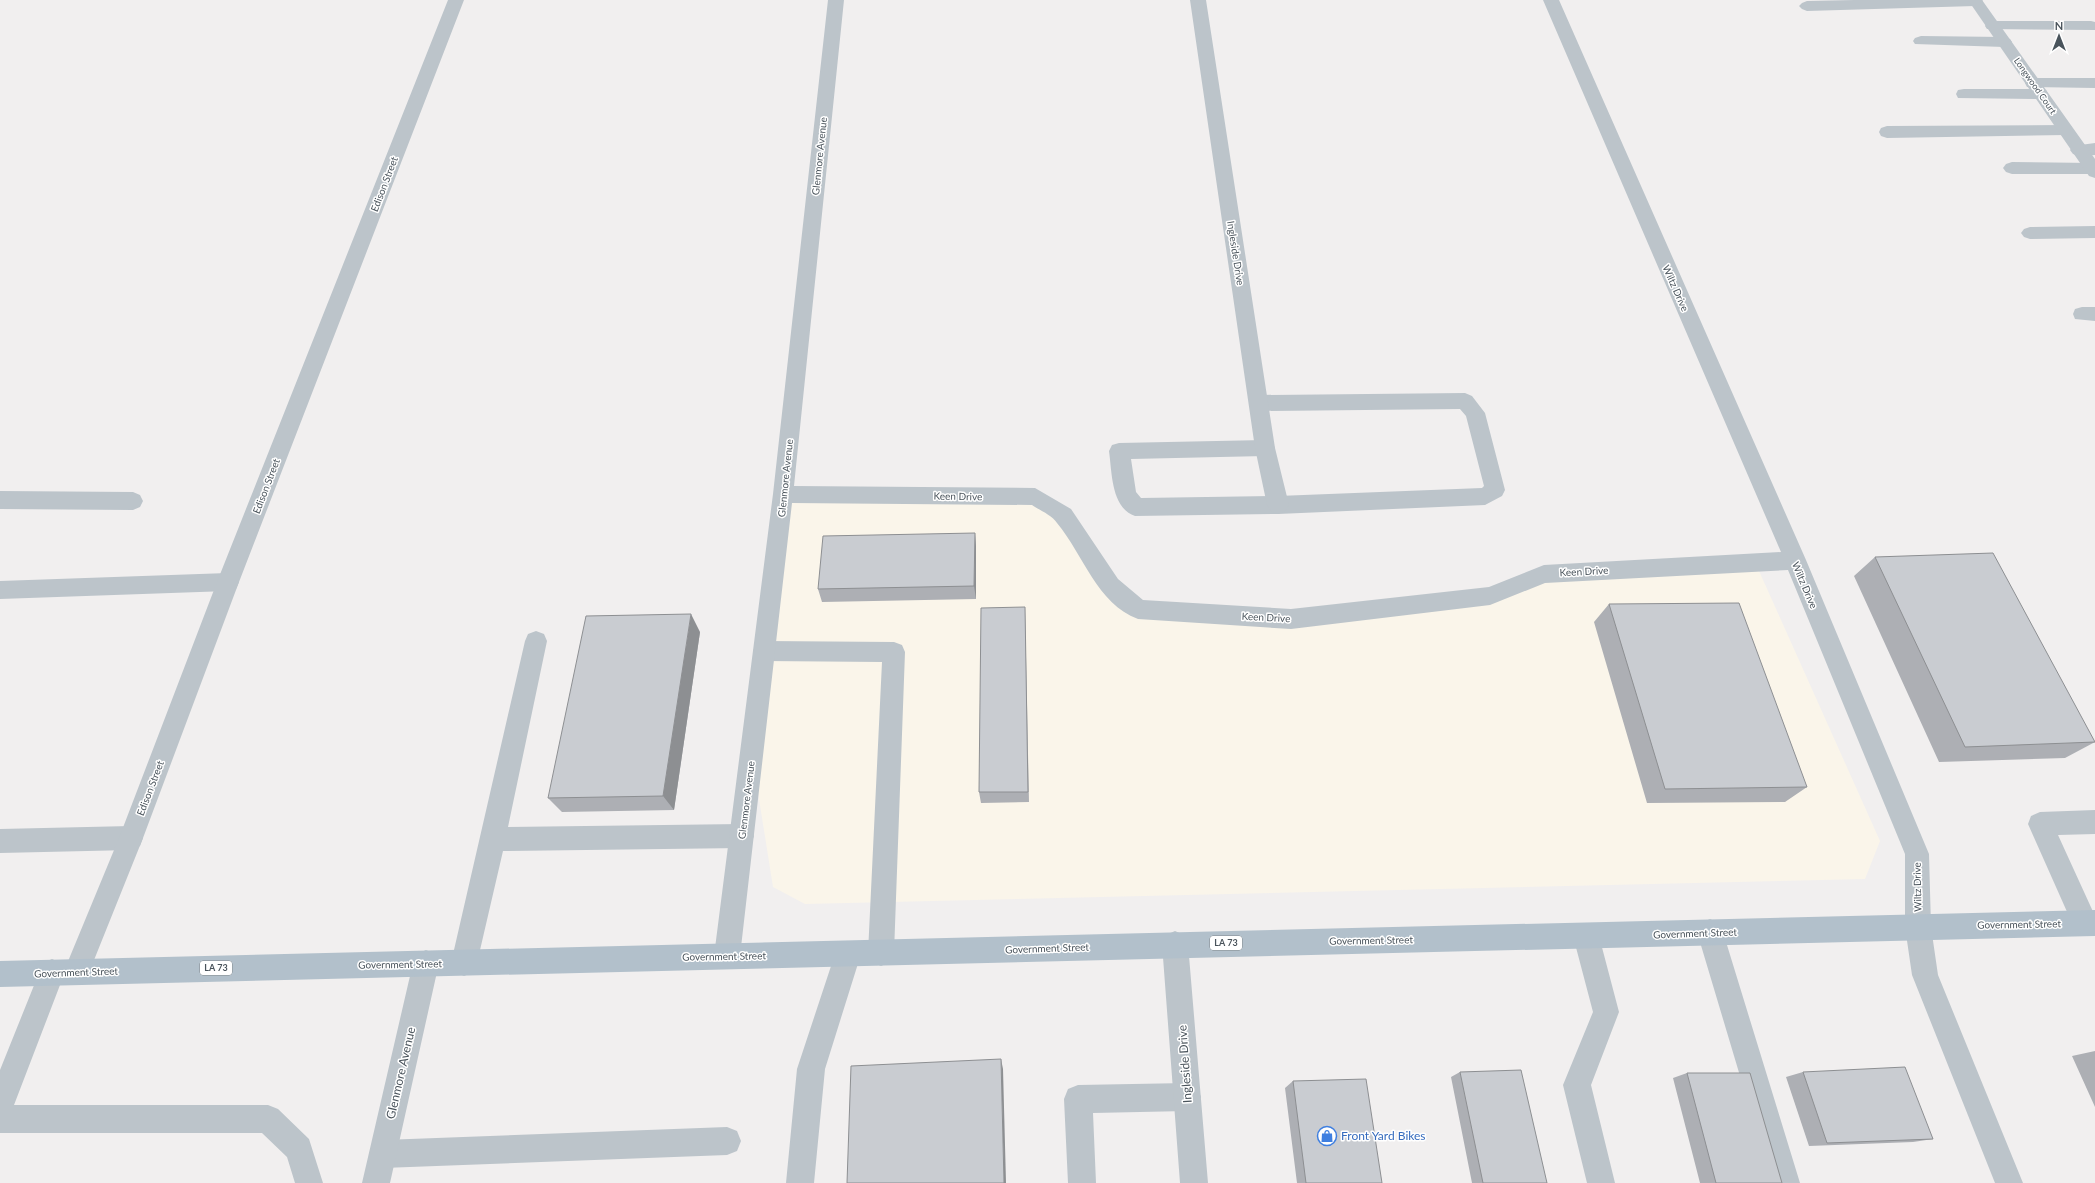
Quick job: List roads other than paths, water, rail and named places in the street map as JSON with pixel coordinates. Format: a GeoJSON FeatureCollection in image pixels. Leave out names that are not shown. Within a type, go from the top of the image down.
{"type":"FeatureCollection","features":[{"type":"Feature","properties":{"kind":"main road","name":"Government Street"},"geometry":{"type":"LineString","coordinates":[[0,974],[848,954],[1175,944],[1586,936],[2090,923]]}},
{"type":"Feature","properties":{"kind":"street","name":"Edison Street"},"geometry":{"type":"LineString","coordinates":[[0,1105],[131,838],[228,582],[456,0]]}},
{"type":"Feature","properties":{"kind":"street","name":"Glenmore Avenue"},"geometry":{"type":"LineString","coordinates":[[728,956],[783,494],[836,0]]}},
{"type":"Feature","properties":{"kind":"street","name":"Ingleside Drive"},"geometry":{"type":"LineString","coordinates":[[1198,0],[1266,448],[1278,505]]}},
{"type":"Feature","properties":{"kind":"street","name":"Wiltz Drive"},"geometry":{"type":"LineString","coordinates":[[1551,0],[1795,560],[1917,854],[1918,927],[1925,975],[2010,1183]]}},
{"type":"Feature","properties":{"kind":"street"},"geometry":{"type":"LineString","coordinates":[[1807,6],[1975,1]]}},
{"type":"Feature","properties":{"kind":"street","name":"Longwood Court"},"geometry":{"type":"LineString","coordinates":[[1975,1],[2065,130],[2087,150],[2094,170]]}},
{"type":"Feature","properties":{"kind":"street"},"geometry":{"type":"LineString","coordinates":[[1993,26],[2091,26]]}},
{"type":"Feature","properties":{"kind":"street"},"geometry":{"type":"LineString","coordinates":[[1921,41],[2004,42]]}},
{"type":"Feature","properties":{"kind":"street"},"geometry":{"type":"LineString","coordinates":[[1964,94],[2095,83]]}},
{"type":"Feature","properties":{"kind":"street"},"geometry":{"type":"LineString","coordinates":[[1887,132],[2065,130]]}},
{"type":"Feature","properties":{"kind":"street"},"geometry":{"type":"LineString","coordinates":[[2012,168],[2094,170]]}},
{"type":"Feature","properties":{"kind":"street"},"geometry":{"type":"LineString","coordinates":[[2030,233],[2095,232]]}},
{"type":"Feature","properties":{"kind":"street"},"geometry":{"type":"LineString","coordinates":[[1259,403],[1465,401],[1475,413],[1495,490],[1485,496],[1278,505],[1135,507],[1126,494],[1119,451],[1266,448]]}},
{"type":"Feature","properties":{"kind":"street","name":"Keen Drive"},"geometry":{"type":"LineString","coordinates":[[783,494],[1035,497],[1064,515],[1110,586],[1138,609],[1153,610],[1291,619],[1490,596],[1544,574],[1795,560]]}},
{"type":"Feature","properties":{"kind":"street"},"geometry":{"type":"LineString","coordinates":[[0,500],[133,501]]}},
{"type":"Feature","properties":{"kind":"street"},"geometry":{"type":"LineString","coordinates":[[0,590],[228,582]]}},
{"type":"Feature","properties":{"kind":"street"},"geometry":{"type":"LineString","coordinates":[[464,963],[493,839],[536,641]]}},
{"type":"Feature","properties":{"kind":"street"},"geometry":{"type":"LineString","coordinates":[[764,651],[894,652],[881,953]]}},
{"type":"Feature","properties":{"kind":"street"},"geometry":{"type":"LineString","coordinates":[[2090,923],[2040,824],[2095,822]]}},
{"type":"Feature","properties":{"kind":"street"},"geometry":{"type":"LineString","coordinates":[[493,839],[742,836]]}},
{"type":"Feature","properties":{"kind":"street"},"geometry":{"type":"LineString","coordinates":[[0,841],[131,838]]}},
{"type":"Feature","properties":{"kind":"street"},"geometry":{"type":"LineString","coordinates":[[1710,932],[1786,1183]]}},
{"type":"Feature","properties":{"kind":"street"},"geometry":{"type":"LineString","coordinates":[[1586,936],[1606,1012],[1577,1085],[1601,1183]]}},
{"type":"Feature","properties":{"kind":"street","name":"Ingleside Drive"},"geometry":{"type":"LineString","coordinates":[[1175,944],[1194,1183]]}},
{"type":"Feature","properties":{"kind":"street"},"geometry":{"type":"LineString","coordinates":[[800,1183],[811,1069],[848,954]]}},
{"type":"Feature","properties":{"kind":"street","name":"Glenmore Avenue"},"geometry":{"type":"LineString","coordinates":[[376,1183],[426,963]]}},
{"type":"Feature","properties":{"kind":"street"},"geometry":{"type":"LineString","coordinates":[[1082,1183],[1078,1099],[1187,1097]]}},
{"type":"Feature","properties":{"kind":"street"},"geometry":{"type":"LineString","coordinates":[[0,1119],[268,1119],[298,1149],[309,1183]]}},
{"type":"Feature","properties":{"kind":"street"},"geometry":{"type":"LineString","coordinates":[[383,1154],[727,1141]]}},
{"type":"Feature","properties":{"kind":"place","name":"Front Yard Bikes"},"geometry":{"type":"Point","coordinates":[1327,1136]}}]}
